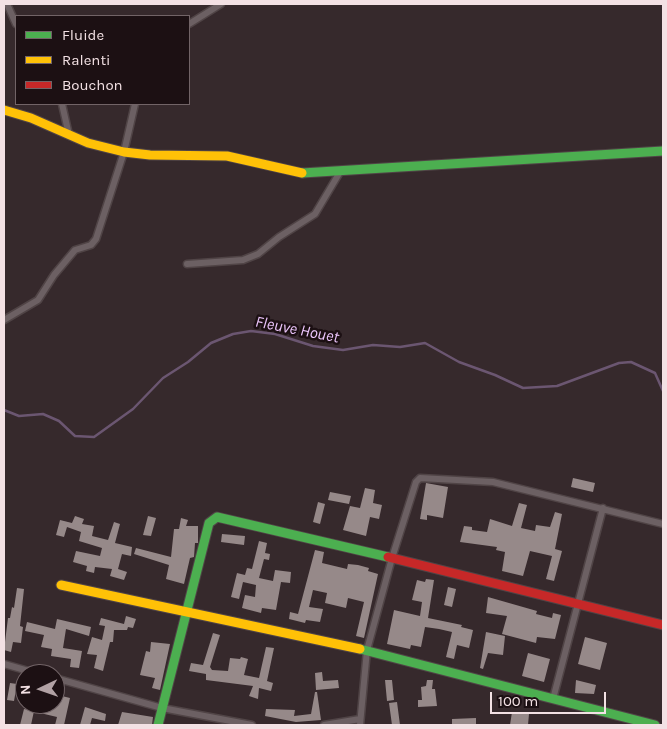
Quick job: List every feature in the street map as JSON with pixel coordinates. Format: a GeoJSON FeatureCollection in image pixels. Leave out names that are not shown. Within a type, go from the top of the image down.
{"type":"FeatureCollection","features":[{"type":"Feature","properties":{"kind":"street"},"geometry":{"type":"LineString","coordinates":[[7,4],[15,22]]}},
{"type":"Feature","properties":{"kind":"street"},"geometry":{"type":"LineString","coordinates":[[190,23],[221,4]]}},
{"type":"Feature","properties":{"kind":"street"},"geometry":{"type":"LineString","coordinates":[[62,105],[69,135]]}},
{"type":"Feature","properties":{"kind":"street"},"geometry":{"type":"LineString","coordinates":[[4,320],[38,300],[54,275],[75,250],[90,245],[96,239],[124,152],[135,105]]}},
{"type":"Feature","properties":{"kind":"street"},"geometry":{"type":"LineString","coordinates":[[4,110],[30,118],[69,135],[124,152],[150,156],[227,156],[305,174],[663,151]]}},
{"type":"Feature","properties":{"kind":"street"},"geometry":{"type":"LineString","coordinates":[[187,264],[243,260],[258,254],[278,237],[315,214],[340,172]]}},
{"type":"Feature","properties":{"kind":"street"},"geometry":{"type":"LineString","coordinates":[[324,725],[360,722],[367,650],[392,558],[416,482],[423,477],[493,482],[663,524]]}},
{"type":"Feature","properties":{"kind":"street"},"geometry":{"type":"LineString","coordinates":[[553,698],[603,508]]}},
{"type":"Feature","properties":{"kind":"street"},"geometry":{"type":"LineString","coordinates":[[158,725],[209,523],[216,518],[392,558],[663,625]]}},
{"type":"Feature","properties":{"kind":"street"},"geometry":{"type":"LineString","coordinates":[[61,585],[186,610],[367,650],[655,725]]}},
{"type":"Feature","properties":{"kind":"street"},"geometry":{"type":"LineString","coordinates":[[65,681],[162,708],[252,725]]}},
{"type":"Feature","properties":{"kind":"building"},"geometry":{"type":"Polygon","coordinates":[[[573,478],[595,483],[593,492],[571,487],[573,478]]]}},
{"type":"Feature","properties":{"kind":"building"},"geometry":{"type":"Polygon","coordinates":[[[426,483],[448,487],[443,518],[427,515],[427,520],[420,519],[426,483]]]}},
{"type":"Feature","properties":{"kind":"building"},"geometry":{"type":"Polygon","coordinates":[[[365,488],[375,490],[373,503],[382,505],[379,519],[370,517],[366,536],[343,530],[350,506],[360,508],[365,488]]]}},
{"type":"Feature","properties":{"kind":"building"},"geometry":{"type":"Polygon","coordinates":[[[330,492],[351,496],[349,504],[328,500],[330,492]]]}},
{"type":"Feature","properties":{"kind":"building"},"geometry":{"type":"Polygon","coordinates":[[[318,502],[325,504],[320,524],[313,522],[318,502]]]}},
{"type":"Feature","properties":{"kind":"building"},"geometry":{"type":"Polygon","coordinates":[[[519,503],[527,505],[521,528],[535,531],[536,525],[550,527],[555,512],[562,514],[555,549],[562,551],[554,581],[546,579],[552,556],[530,551],[523,576],[502,571],[505,552],[496,550],[497,547],[460,542],[464,526],[472,527],[472,530],[487,532],[490,519],[512,526],[519,503]]]}},
{"type":"Feature","properties":{"kind":"building"},"geometry":{"type":"Polygon","coordinates":[[[75,516],[84,519],[82,524],[94,526],[92,536],[108,540],[114,522],[120,524],[115,543],[132,547],[131,556],[122,554],[118,569],[127,572],[124,580],[110,576],[112,569],[95,567],[94,573],[86,571],[87,566],[73,562],[76,551],[100,556],[102,548],[79,541],[81,532],[67,527],[64,537],[56,535],[60,520],[72,523],[75,516]]]}},
{"type":"Feature","properties":{"kind":"building"},"geometry":{"type":"Polygon","coordinates":[[[148,516],[156,518],[151,536],[143,535],[148,516]]]}},
{"type":"Feature","properties":{"kind":"building"},"geometry":{"type":"Polygon","coordinates":[[[181,518],[188,520],[186,526],[198,526],[198,543],[195,543],[194,557],[190,558],[184,584],[166,579],[169,565],[134,554],[136,548],[171,557],[174,529],[179,529],[181,518]]]}},
{"type":"Feature","properties":{"kind":"building"},"geometry":{"type":"Polygon","coordinates":[[[222,534],[245,536],[244,545],[221,542],[222,534]]]}},
{"type":"Feature","properties":{"kind":"building"},"geometry":{"type":"Polygon","coordinates":[[[259,541],[267,543],[265,553],[270,554],[269,560],[264,559],[259,578],[273,581],[275,570],[291,572],[290,583],[281,582],[276,610],[262,608],[261,613],[242,608],[245,595],[255,597],[256,585],[243,582],[239,599],[231,597],[237,573],[245,575],[247,568],[252,569],[259,541]]]}},
{"type":"Feature","properties":{"kind":"building"},"geometry":{"type":"Polygon","coordinates":[[[315,550],[324,552],[322,563],[347,569],[348,564],[358,565],[369,568],[368,571],[378,574],[364,638],[356,636],[364,602],[348,598],[346,608],[325,603],[327,593],[313,590],[309,607],[323,609],[320,622],[306,620],[305,623],[289,619],[290,612],[298,614],[315,550]]]}},
{"type":"Feature","properties":{"kind":"building"},"geometry":{"type":"Polygon","coordinates":[[[426,579],[434,580],[428,618],[462,625],[461,627],[473,630],[469,648],[457,645],[454,659],[446,657],[452,632],[439,629],[425,627],[421,647],[411,645],[410,649],[387,644],[394,610],[420,616],[422,602],[412,600],[417,580],[425,582],[426,579]]]}},
{"type":"Feature","properties":{"kind":"building"},"geometry":{"type":"Polygon","coordinates":[[[448,587],[456,589],[452,607],[444,605],[448,587]]]}},
{"type":"Feature","properties":{"kind":"building"},"geometry":{"type":"Polygon","coordinates":[[[17,588],[24,589],[20,626],[23,627],[21,643],[13,642],[11,652],[4,650],[8,618],[10,618],[12,607],[14,608],[17,588]]]}},
{"type":"Feature","properties":{"kind":"building"},"geometry":{"type":"Polygon","coordinates":[[[488,597],[537,611],[536,614],[552,618],[553,613],[561,615],[555,639],[537,637],[536,643],[502,634],[507,616],[486,613],[488,597]]]}},
{"type":"Feature","properties":{"kind":"building"},"geometry":{"type":"Polygon","coordinates":[[[126,616],[136,619],[133,628],[128,627],[127,630],[114,630],[113,642],[110,642],[103,671],[94,668],[97,655],[87,654],[92,637],[102,640],[105,626],[99,625],[101,618],[124,624],[126,616]]]}},
{"type":"Feature","properties":{"kind":"building"},"geometry":{"type":"Polygon","coordinates":[[[57,619],[91,627],[89,636],[66,629],[63,648],[82,651],[79,668],[70,667],[71,659],[51,656],[52,649],[41,647],[44,635],[25,631],[27,622],[55,629],[57,619]]]}},
{"type":"Feature","properties":{"kind":"building"},"geometry":{"type":"Polygon","coordinates":[[[486,632],[505,636],[503,655],[488,653],[483,669],[480,668],[486,632]]]}},
{"type":"Feature","properties":{"kind":"building"},"geometry":{"type":"Polygon","coordinates":[[[213,633],[220,635],[210,667],[212,670],[228,671],[230,658],[240,659],[241,657],[248,659],[244,675],[259,678],[266,647],[274,648],[267,681],[273,683],[271,691],[259,688],[258,699],[249,696],[253,686],[206,680],[206,674],[189,671],[191,663],[203,665],[213,633]]]}},
{"type":"Feature","properties":{"kind":"building"},"geometry":{"type":"Polygon","coordinates":[[[585,637],[607,643],[600,670],[578,664],[585,637]]]}},
{"type":"Feature","properties":{"kind":"building"},"geometry":{"type":"Polygon","coordinates":[[[151,642],[170,644],[160,690],[152,688],[155,678],[140,675],[146,651],[150,652],[151,642]]]}},
{"type":"Feature","properties":{"kind":"building"},"geometry":{"type":"Polygon","coordinates":[[[528,653],[550,659],[544,682],[522,676],[528,653]]]}},
{"type":"Feature","properties":{"kind":"building"},"geometry":{"type":"Polygon","coordinates":[[[322,672],[323,681],[338,680],[339,688],[316,690],[315,673],[322,672]]]}},
{"type":"Feature","properties":{"kind":"building"},"geometry":{"type":"Polygon","coordinates":[[[385,680],[392,680],[394,700],[387,701],[385,680]]]}},
{"type":"Feature","properties":{"kind":"building"},"geometry":{"type":"Polygon","coordinates":[[[427,680],[433,680],[432,689],[435,689],[437,706],[418,707],[418,700],[422,700],[421,687],[426,686],[427,680]]]}},
{"type":"Feature","properties":{"kind":"building"},"geometry":{"type":"Polygon","coordinates":[[[576,680],[596,685],[594,694],[575,693],[576,680]]]}},
{"type":"Feature","properties":{"kind":"building"},"geometry":{"type":"Polygon","coordinates":[[[10,683],[15,684],[14,701],[7,700],[10,683]]]}},
{"type":"Feature","properties":{"kind":"building"},"geometry":{"type":"Polygon","coordinates":[[[315,692],[317,692],[321,720],[296,722],[265,716],[266,709],[295,710],[294,716],[311,714],[315,692]]]}},
{"type":"Feature","properties":{"kind":"building"},"geometry":{"type":"Polygon","coordinates":[[[65,697],[70,698],[64,725],[55,725],[57,717],[44,714],[65,714],[65,697]]]}},
{"type":"Feature","properties":{"kind":"building"},"geometry":{"type":"Polygon","coordinates":[[[397,702],[400,725],[392,725],[389,703],[397,702]]]}},
{"type":"Feature","properties":{"kind":"building"},"geometry":{"type":"Polygon","coordinates":[[[85,707],[106,714],[105,721],[92,718],[90,725],[80,725],[85,707]]]}},
{"type":"Feature","properties":{"kind":"building"},"geometry":{"type":"Polygon","coordinates":[[[122,712],[153,717],[152,725],[118,725],[122,712]]]}},
{"type":"Feature","properties":{"kind":"building"},"geometry":{"type":"Polygon","coordinates":[[[512,712],[529,714],[528,725],[510,725],[512,712]]]}},
{"type":"Feature","properties":{"kind":"building"},"geometry":{"type":"Polygon","coordinates":[[[23,714],[33,714],[31,725],[20,725],[23,714]]]}},
{"type":"Feature","properties":{"kind":"building"},"geometry":{"type":"Polygon","coordinates":[[[476,718],[476,725],[452,725],[452,719],[476,718]]]}},
{"type":"Feature","properties":{"kind":"waterway","name":"Fleuve Houet"},"geometry":{"type":"LineString","coordinates":[[4,410],[19,416],[43,414],[59,421],[75,436],[94,437],[133,409],[163,378],[188,362],[211,343],[233,334],[251,331],[275,334],[313,346],[343,350],[373,345],[400,347],[425,343],[459,362],[495,375],[523,388],[557,386],[619,363],[631,362],[655,373],[663,391]]}},
{"type":"Feature","properties":{"kind":"traffic: fast"},"geometry":{"type":"LineString","coordinates":[[302,173],[663,151]]}},
{"type":"Feature","properties":{"kind":"traffic: fast"},"geometry":{"type":"LineString","coordinates":[[158,725],[209,523],[217,517],[388,557]]}},
{"type":"Feature","properties":{"kind":"traffic: fast"},"geometry":{"type":"LineString","coordinates":[[360,649],[655,725]]}},
{"type":"Feature","properties":{"kind":"traffic: slow"},"geometry":{"type":"LineString","coordinates":[[4,110],[31,118],[88,143],[124,152],[150,155],[227,156],[302,173]]}},
{"type":"Feature","properties":{"kind":"traffic: slow"},"geometry":{"type":"LineString","coordinates":[[61,585],[360,649]]}},
{"type":"Feature","properties":{"kind":"traffic: jam"},"geometry":{"type":"LineString","coordinates":[[388,557],[663,625]]}}]}
